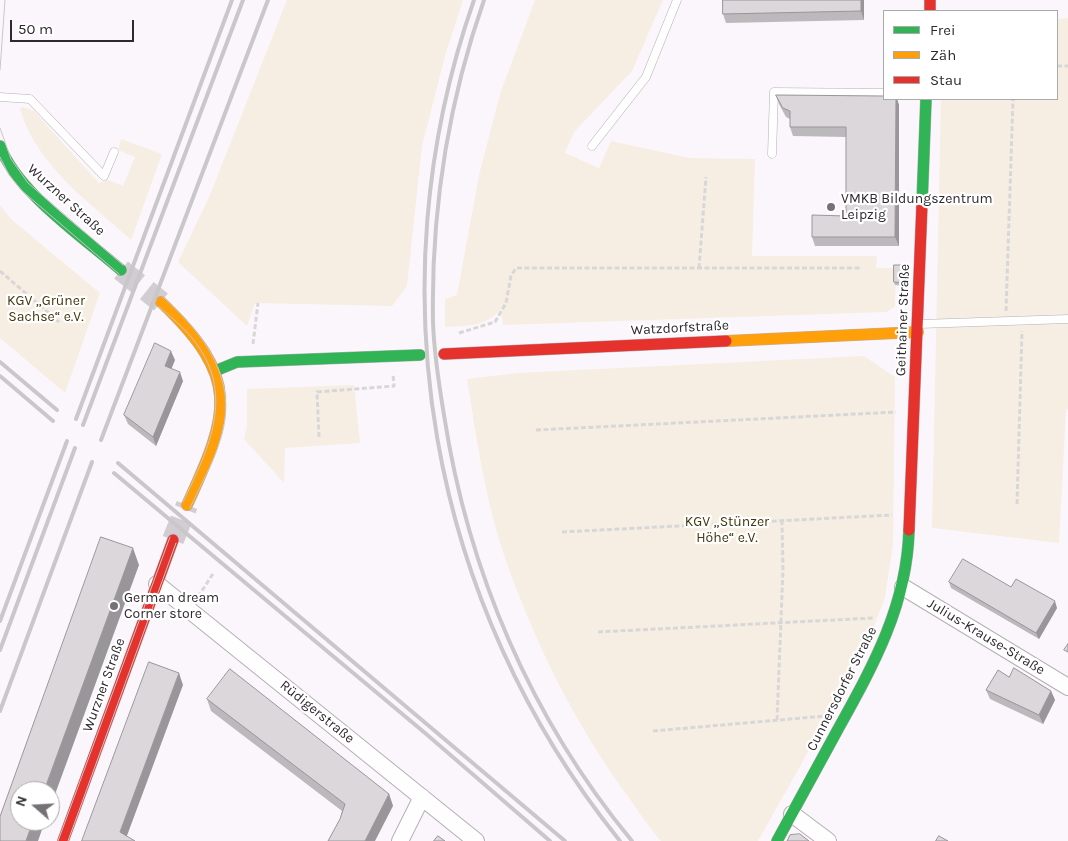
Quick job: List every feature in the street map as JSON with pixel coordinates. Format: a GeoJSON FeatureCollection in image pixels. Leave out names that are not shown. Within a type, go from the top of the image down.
{"type":"FeatureCollection","features":[{"type":"Feature","properties":{"kind":"street","name":"Geithainer Straße"},"geometry":{"type":"LineString","coordinates":[[909,542],[926,100]]}},
{"type":"Feature","properties":{"kind":"street","name":"Wurzner Straße"},"geometry":{"type":"LineString","coordinates":[[0,146],[9,166],[24,187],[121,270]]}},
{"type":"Feature","properties":{"kind":"street"},"geometry":{"type":"LineString","coordinates":[[161,302],[197,337],[215,371],[220,400],[220,419],[217,437],[187,505]]}},
{"type":"Feature","properties":{"kind":"street","name":"Watzdorfstraße"},"geometry":{"type":"LineString","coordinates":[[444,354],[918,328]]}},
{"type":"Feature","properties":{"kind":"street"},"geometry":{"type":"LineString","coordinates":[[215,371],[237,362],[420,355]]}},
{"type":"Feature","properties":{"kind":"street","name":"Wurzner Straße"},"geometry":{"type":"LineString","coordinates":[[63,841],[173,540]]}},
{"type":"Feature","properties":{"kind":"street","name":"Cunnersdorfer Straße"},"geometry":{"type":"LineString","coordinates":[[776,841],[870,672],[893,617],[903,587],[909,542]]}},
{"type":"Feature","properties":{"kind":"street","name":"Rüdigerstraße"},"geometry":{"type":"LineString","coordinates":[[157,584],[476,841]]}},
{"type":"Feature","properties":{"kind":"street","name":"Julius-Krause-Straße"},"geometry":{"type":"LineString","coordinates":[[903,587],[1068,687]]}},
{"type":"Feature","properties":{"kind":"street"},"geometry":{"type":"LineString","coordinates":[[400,841],[422,797]]}},
{"type":"Feature","properties":{"kind":"street"},"geometry":{"type":"LineString","coordinates":[[792,814],[828,841]]}},
{"type":"Feature","properties":{"kind":"lane"},"geometry":{"type":"LineString","coordinates":[[592,146],[646,77],[677,0]]}},
{"type":"Feature","properties":{"kind":"lane"},"geometry":{"type":"LineString","coordinates":[[772,154],[774,92],[883,93]]}},
{"type":"Feature","properties":{"kind":"lane"},"geometry":{"type":"LineString","coordinates":[[0,97],[30,99],[104,176],[114,152]]}},
{"type":"Feature","properties":{"kind":"lane"},"geometry":{"type":"LineString","coordinates":[[918,328],[1068,319]]}},
{"type":"Feature","properties":{"kind":"path"},"geometry":{"type":"LineString","coordinates":[[1006,322],[1013,100]]}},
{"type":"Feature","properties":{"kind":"path"},"geometry":{"type":"LineString","coordinates":[[699,268],[706,177]]}},
{"type":"Feature","properties":{"kind":"path"},"geometry":{"type":"LineString","coordinates":[[444,354],[453,336],[494,322],[506,303],[511,276],[516,268],[862,268]]}},
{"type":"Feature","properties":{"kind":"path"},"geometry":{"type":"LineString","coordinates":[[0,271],[59,322]]}},
{"type":"Feature","properties":{"kind":"path"},"geometry":{"type":"LineString","coordinates":[[253,341],[258,303]]}},
{"type":"Feature","properties":{"kind":"path"},"geometry":{"type":"LineString","coordinates":[[1017,504],[1023,321]]}},
{"type":"Feature","properties":{"kind":"path"},"geometry":{"type":"LineString","coordinates":[[319,438],[317,392],[394,386],[392,356]]}},
{"type":"Feature","properties":{"kind":"path"},"geometry":{"type":"LineString","coordinates":[[536,430],[914,411]]}},
{"type":"Feature","properties":{"kind":"path"},"geometry":{"type":"LineString","coordinates":[[562,532],[910,514]]}},
{"type":"Feature","properties":{"kind":"path"},"geometry":{"type":"LineString","coordinates":[[777,720],[781,623],[782,520]]}},
{"type":"Feature","properties":{"kind":"path"},"geometry":{"type":"LineString","coordinates":[[198,596],[214,572]]}},
{"type":"Feature","properties":{"kind":"path"},"geometry":{"type":"LineString","coordinates":[[598,632],[893,617]]}},
{"type":"Feature","properties":{"kind":"path"},"geometry":{"type":"LineString","coordinates":[[653,731],[848,714]]}},
{"type":"Feature","properties":{"kind":"green space"},"geometry":{"type":"Polygon","coordinates":[[[287,0],[463,0],[445,56],[422,146],[407,286],[392,306],[255,303],[247,326],[178,262],[210,195],[287,0]]]}},
{"type":"Feature","properties":{"kind":"green space"},"geometry":{"type":"Polygon","coordinates":[[[535,0],[663,0],[632,71],[574,132],[565,153],[599,168],[611,141],[689,158],[755,159],[752,256],[877,256],[876,268],[896,268],[895,307],[886,312],[503,325],[501,309],[489,319],[476,324],[445,327],[445,299],[457,295],[479,175],[500,94],[535,0]]]}},
{"type":"Feature","properties":{"kind":"green space"},"geometry":{"type":"Polygon","coordinates":[[[1068,18],[1068,409],[1066,410],[1059,543],[932,528],[941,100],[1058,100],[1058,19],[1068,18]]]}},
{"type":"Feature","properties":{"kind":"green space"},"geometry":{"type":"Polygon","coordinates":[[[23,107],[34,111],[99,183],[106,179],[123,186],[135,157],[118,150],[121,139],[162,154],[131,240],[81,196],[51,165],[38,148],[28,129],[20,109],[23,107]]]}},
{"type":"Feature","properties":{"kind":"green space","name":"KGV „Grüner Sachse“ e.V."},"geometry":{"type":"Polygon","coordinates":[[[0,205],[12,220],[100,293],[65,393],[0,338],[0,205]]]}},
{"type":"Feature","properties":{"kind":"green space","name":"KGV „Stünzer Höhe“ e.V."},"geometry":{"type":"Polygon","coordinates":[[[864,356],[895,377],[893,544],[885,597],[872,632],[854,670],[758,841],[661,841],[642,817],[591,742],[556,679],[526,614],[495,526],[481,463],[467,379],[517,373],[864,356]]]}},
{"type":"Feature","properties":{"kind":"green space"},"geometry":{"type":"Polygon","coordinates":[[[354,385],[360,443],[285,448],[284,483],[244,439],[247,426],[247,389],[354,385]]]}},
{"type":"Feature","properties":{"kind":"building"},"geometry":{"type":"Polygon","coordinates":[[[723,0],[861,0],[861,11],[723,14],[723,0]]]}},
{"type":"Feature","properties":{"kind":"building"},"geometry":{"type":"Polygon","coordinates":[[[776,95],[883,96],[883,100],[896,100],[895,237],[812,237],[812,215],[846,216],[846,127],[790,127],[790,111],[783,108],[776,95]]]}},
{"type":"Feature","properties":{"kind":"building"},"geometry":{"type":"Polygon","coordinates":[[[894,265],[905,265],[905,283],[894,282],[894,265]]]}},
{"type":"Feature","properties":{"kind":"building"},"geometry":{"type":"Polygon","coordinates":[[[155,343],[171,351],[165,366],[180,372],[153,437],[124,415],[155,343]]]}},
{"type":"Feature","properties":{"kind":"building"},"geometry":{"type":"Polygon","coordinates":[[[101,537],[133,548],[48,781],[13,781],[101,537]]]}},
{"type":"Feature","properties":{"kind":"building"},"geometry":{"type":"Polygon","coordinates":[[[963,559],[1011,587],[1016,579],[1055,601],[1036,633],[949,582],[963,559]]]}},
{"type":"Feature","properties":{"kind":"building"},"geometry":{"type":"Polygon","coordinates":[[[1068,644],[1068,652],[1064,650],[1068,644]]]}},
{"type":"Feature","properties":{"kind":"building"},"geometry":{"type":"Polygon","coordinates":[[[149,662],[179,673],[120,832],[135,841],[82,841],[149,662]]]}},
{"type":"Feature","properties":{"kind":"building"},"geometry":{"type":"Polygon","coordinates":[[[1014,668],[1051,691],[1039,715],[986,690],[998,670],[1009,677],[1014,668]]]}},
{"type":"Feature","properties":{"kind":"building"},"geometry":{"type":"Polygon","coordinates":[[[230,669],[389,794],[365,841],[328,841],[340,819],[345,804],[207,699],[230,669]]]}},
{"type":"Feature","properties":{"kind":"building"},"geometry":{"type":"Polygon","coordinates":[[[10,789],[10,831],[30,831],[26,841],[0,841],[0,817],[10,789]]]}},
{"type":"Feature","properties":{"kind":"building"},"geometry":{"type":"Polygon","coordinates":[[[800,834],[809,841],[787,841],[790,835],[800,834]]]}},
{"type":"Feature","properties":{"kind":"building"},"geometry":{"type":"Polygon","coordinates":[[[438,836],[445,841],[434,841],[438,836]]]}},
{"type":"Feature","properties":{"kind":"building"},"geometry":{"type":"Polygon","coordinates":[[[939,836],[948,841],[936,841],[939,836]]]}},
{"type":"Feature","properties":{"kind":"tunnel"},"geometry":{"type":"LineString","coordinates":[[121,270],[161,302]]}},
{"type":"Feature","properties":{"kind":"tunnel"},"geometry":{"type":"LineString","coordinates":[[173,540],[187,505]]}},
{"type":"Feature","properties":{"kind":"tram line"},"geometry":{"type":"LineString","coordinates":[[0,70],[5,0]]}},
{"type":"Feature","properties":{"kind":"tram line"},"geometry":{"type":"LineString","coordinates":[[0,128],[11,159],[28,183],[123,265]]}},
{"type":"Feature","properties":{"kind":"tram line"},"geometry":{"type":"LineString","coordinates":[[0,157],[9,175],[21,190],[119,274]]}},
{"type":"Feature","properties":{"kind":"tram line"},"geometry":{"type":"LineString","coordinates":[[163,297],[205,343],[222,379],[225,399],[225,419],[220,441],[190,508]]}},
{"type":"Feature","properties":{"kind":"tram line"},"geometry":{"type":"LineString","coordinates":[[159,307],[192,338],[206,359],[213,379],[216,400],[209,441],[183,502]]}},
{"type":"Feature","properties":{"kind":"tram line"},"geometry":{"type":"LineString","coordinates":[[58,841],[170,537]]}},
{"type":"Feature","properties":{"kind":"tram line"},"geometry":{"type":"LineString","coordinates":[[68,841],[176,543]]}},
{"type":"Feature","properties":{"kind":"railway"},"geometry":{"type":"LineString","coordinates":[[76,419],[232,0]]}},
{"type":"Feature","properties":{"kind":"railway"},"geometry":{"type":"LineString","coordinates":[[83,425],[243,0]]}},
{"type":"Feature","properties":{"kind":"railway"},"geometry":{"type":"LineString","coordinates":[[101,440],[268,0]]}},
{"type":"Feature","properties":{"kind":"railway"},"geometry":{"type":"LineString","coordinates":[[474,0],[443,109],[427,220],[425,330],[438,440],[463,547],[502,650],[555,749],[620,841]]}},
{"type":"Feature","properties":{"kind":"railway"},"geometry":{"type":"LineString","coordinates":[[484,0],[471,39],[452,118],[444,159],[435,240],[433,322],[444,415],[455,473],[469,530],[487,586],[509,641],[534,694],[563,745],[596,794],[632,841]]}},
{"type":"Feature","properties":{"kind":"railway"},"geometry":{"type":"LineString","coordinates":[[0,362],[57,410]]}},
{"type":"Feature","properties":{"kind":"railway"},"geometry":{"type":"LineString","coordinates":[[0,376],[53,421]]}},
{"type":"Feature","properties":{"kind":"railway"},"geometry":{"type":"LineString","coordinates":[[0,621],[67,441]]}},
{"type":"Feature","properties":{"kind":"railway"},"geometry":{"type":"LineString","coordinates":[[0,650],[75,448]]}},
{"type":"Feature","properties":{"kind":"railway"},"geometry":{"type":"LineString","coordinates":[[0,711],[92,462]]}},
{"type":"Feature","properties":{"kind":"railway"},"geometry":{"type":"LineString","coordinates":[[118,463],[565,841]]}},
{"type":"Feature","properties":{"kind":"railway"},"geometry":{"type":"LineString","coordinates":[[114,473],[425,733],[550,841]]}},
{"type":"Feature","properties":{"kind":"traffic: fast"},"geometry":{"type":"LineString","coordinates":[[922,204],[926,100]]}},
{"type":"Feature","properties":{"kind":"traffic: fast"},"geometry":{"type":"LineString","coordinates":[[0,146],[9,163],[36,197],[121,270]]}},
{"type":"Feature","properties":{"kind":"traffic: fast"},"geometry":{"type":"LineString","coordinates":[[215,371],[237,362],[420,355]]}},
{"type":"Feature","properties":{"kind":"traffic: fast"},"geometry":{"type":"LineString","coordinates":[[777,841],[863,683],[886,635],[902,584],[907,558],[909,530]]}},
{"type":"Feature","properties":{"kind":"traffic: slow"},"geometry":{"type":"LineString","coordinates":[[161,302],[187,329],[205,353],[216,375],[220,397],[219,420],[212,445],[202,473],[187,505]]}},
{"type":"Feature","properties":{"kind":"traffic: slow"},"geometry":{"type":"LineString","coordinates":[[726,341],[918,332]]}},
{"type":"Feature","properties":{"kind":"traffic: jam"},"geometry":{"type":"LineString","coordinates":[[930,0],[930,10]]}},
{"type":"Feature","properties":{"kind":"traffic: jam"},"geometry":{"type":"LineString","coordinates":[[909,530],[922,204]]}},
{"type":"Feature","properties":{"kind":"traffic: jam"},"geometry":{"type":"LineString","coordinates":[[444,354],[726,341]]}},
{"type":"Feature","properties":{"kind":"traffic: jam"},"geometry":{"type":"LineString","coordinates":[[63,841],[173,540]]}},
{"type":"Feature","properties":{"kind":"place","name":"VMKB Bildungszentrum Leipzig"},"geometry":{"type":"Point","coordinates":[831,207]}},
{"type":"Feature","properties":{"kind":"place","name":"German dream Corner store"},"geometry":{"type":"Point","coordinates":[114,606]}}]}
